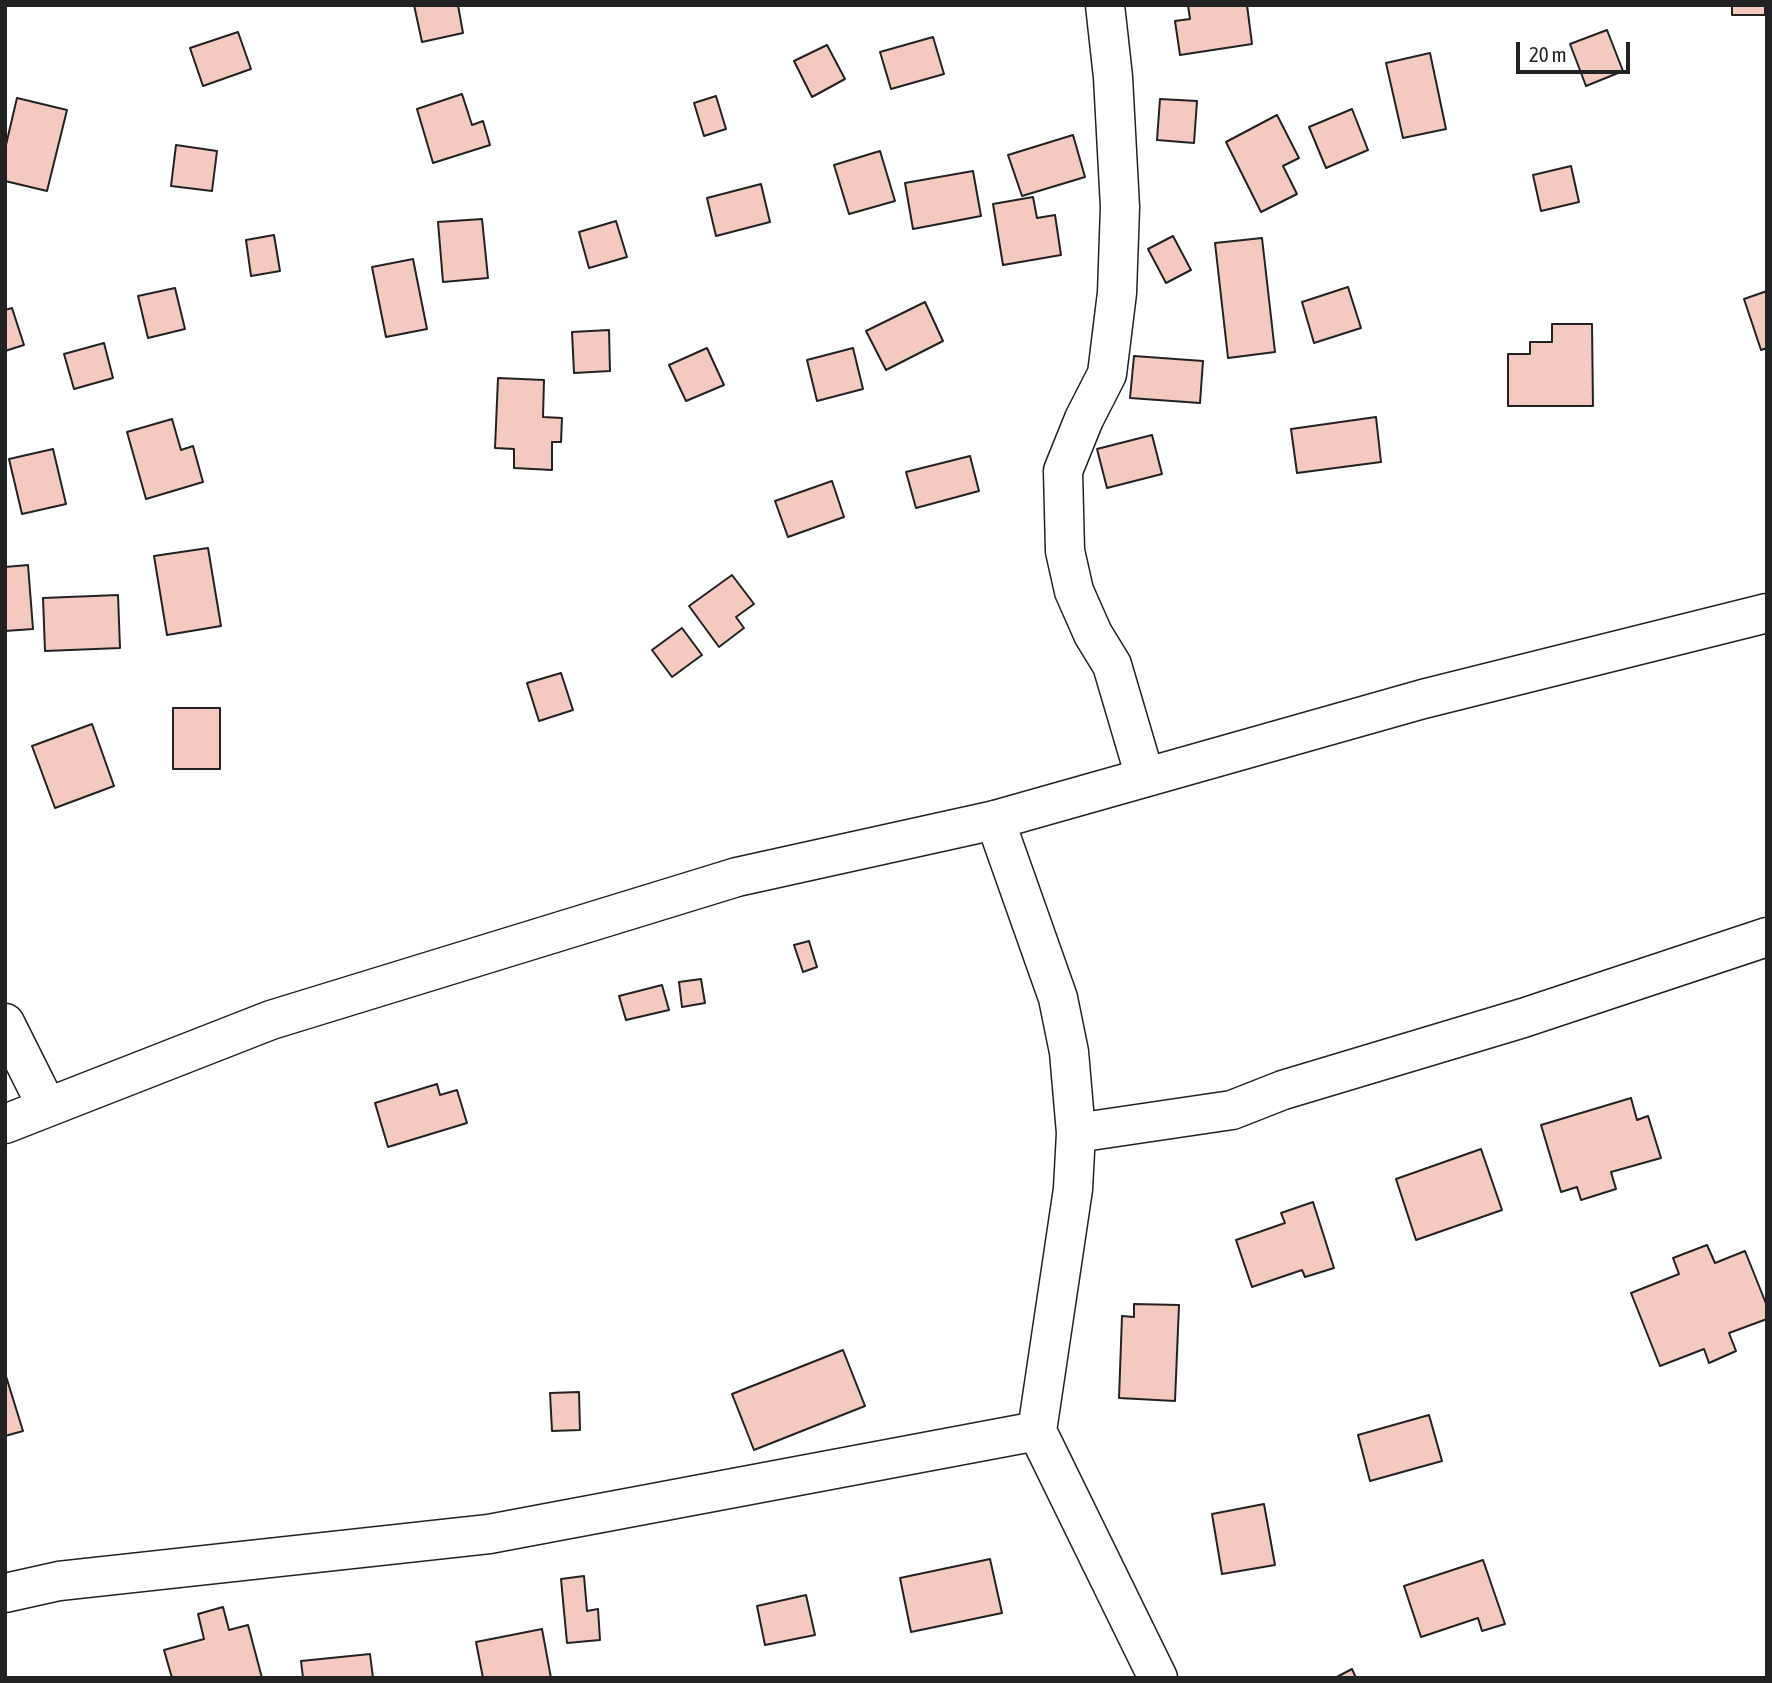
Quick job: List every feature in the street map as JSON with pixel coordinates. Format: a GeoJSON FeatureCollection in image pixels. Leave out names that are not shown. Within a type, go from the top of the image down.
{"type":"FeatureCollection","features":[{"type":"Feature","properties":{"kind":"street"},"geometry":{"type":"LineString","coordinates":[[1105,5],[1113,77],[1120,207],[1117,293],[1107,374],[1084,419],[1063,471],[1065,551],[1074,592],[1112,665],[1145,777]]}},
{"type":"Feature","properties":{"kind":"street"},"geometry":{"type":"LineString","coordinates":[[5,1124],[271,1020],[724,881],[995,820],[1423,699],[1767,613]]}},
{"type":"Feature","properties":{"kind":"street"},"geometry":{"type":"LineString","coordinates":[[995,820],[1058,999],[1069,1052],[1076,1133],[1073,1189],[1037,1431],[1158,1678]]}},
{"type":"Feature","properties":{"kind":"street"},"geometry":{"type":"LineString","coordinates":[[1076,1133],[1232,1110],[1283,1090],[1523,1018],[1767,937]]}},
{"type":"Feature","properties":{"kind":"street"},"geometry":{"type":"LineString","coordinates":[[5,1023],[47,1107]]}},
{"type":"Feature","properties":{"kind":"street"},"geometry":{"type":"LineString","coordinates":[[5,1592],[59,1581],[489,1534],[1037,1431]]}},
{"type":"Feature","properties":{"kind":"building"},"geometry":{"type":"Polygon","coordinates":[[[414,5],[458,5],[463,33],[422,42],[414,5]]]}},
{"type":"Feature","properties":{"kind":"building"},"geometry":{"type":"Polygon","coordinates":[[[1188,5],[1247,5],[1252,44],[1180,55],[1175,21],[1190,19],[1188,5]]]}},
{"type":"Feature","properties":{"kind":"building"},"geometry":{"type":"Polygon","coordinates":[[[1732,5],[1765,5],[1765,15],[1732,15],[1732,5]]]}},
{"type":"Feature","properties":{"kind":"building"},"geometry":{"type":"Polygon","coordinates":[[[1607,30],[1623,71],[1586,86],[1570,44],[1607,30]]]}},
{"type":"Feature","properties":{"kind":"building"},"geometry":{"type":"Polygon","coordinates":[[[238,32],[251,69],[203,86],[190,48],[238,32]]]}},
{"type":"Feature","properties":{"kind":"building"},"geometry":{"type":"Polygon","coordinates":[[[933,37],[944,74],[891,89],[880,52],[933,37]]]}},
{"type":"Feature","properties":{"kind":"building"},"geometry":{"type":"Polygon","coordinates":[[[827,45],[845,79],[812,97],[794,61],[827,45]]]}},
{"type":"Feature","properties":{"kind":"building"},"geometry":{"type":"Polygon","coordinates":[[[1430,53],[1446,129],[1403,138],[1386,63],[1430,53]]]}},
{"type":"Feature","properties":{"kind":"building"},"geometry":{"type":"Polygon","coordinates":[[[462,94],[472,125],[483,121],[490,145],[433,163],[417,109],[462,94]]]}},
{"type":"Feature","properties":{"kind":"building"},"geometry":{"type":"Polygon","coordinates":[[[716,96],[726,129],[704,136],[694,103],[716,96]]]}},
{"type":"Feature","properties":{"kind":"building"},"geometry":{"type":"Polygon","coordinates":[[[17,98],[67,110],[47,191],[5,181],[5,149],[17,98]]]}},
{"type":"Feature","properties":{"kind":"building"},"geometry":{"type":"Polygon","coordinates":[[[1160,99],[1197,101],[1194,143],[1157,140],[1160,99]]]}},
{"type":"Feature","properties":{"kind":"building"},"geometry":{"type":"Polygon","coordinates":[[[1352,109],[1368,150],[1326,168],[1309,127],[1352,109]]]}},
{"type":"Feature","properties":{"kind":"building"},"geometry":{"type":"Polygon","coordinates":[[[1277,115],[1299,158],[1283,166],[1297,194],[1261,212],[1226,142],[1277,115]]]}},
{"type":"Feature","properties":{"kind":"building"},"geometry":{"type":"Polygon","coordinates":[[[1073,135],[1085,177],[1022,196],[1008,155],[1073,135]]]}},
{"type":"Feature","properties":{"kind":"building"},"geometry":{"type":"Polygon","coordinates":[[[176,145],[217,151],[212,191],[171,186],[176,145]]]}},
{"type":"Feature","properties":{"kind":"building"},"geometry":{"type":"Polygon","coordinates":[[[880,151],[895,201],[849,214],[834,165],[880,151]]]}},
{"type":"Feature","properties":{"kind":"building"},"geometry":{"type":"Polygon","coordinates":[[[1571,166],[1579,202],[1541,211],[1533,175],[1571,166]]]}},
{"type":"Feature","properties":{"kind":"building"},"geometry":{"type":"Polygon","coordinates":[[[973,171],[981,216],[913,229],[905,183],[973,171]]]}},
{"type":"Feature","properties":{"kind":"building"},"geometry":{"type":"Polygon","coordinates":[[[761,184],[770,222],[716,236],[707,198],[761,184]]]}},
{"type":"Feature","properties":{"kind":"building"},"geometry":{"type":"Polygon","coordinates":[[[1033,197],[1037,218],[1055,215],[1061,255],[1003,265],[993,204],[1033,197]]]}},
{"type":"Feature","properties":{"kind":"building"},"geometry":{"type":"Polygon","coordinates":[[[482,219],[488,278],[443,282],[438,222],[482,219]]]}},
{"type":"Feature","properties":{"kind":"building"},"geometry":{"type":"Polygon","coordinates":[[[616,221],[627,257],[589,268],[579,232],[616,221]]]}},
{"type":"Feature","properties":{"kind":"building"},"geometry":{"type":"Polygon","coordinates":[[[274,235],[280,271],[251,276],[246,240],[274,235]]]}},
{"type":"Feature","properties":{"kind":"building"},"geometry":{"type":"Polygon","coordinates":[[[1173,236],[1191,270],[1166,283],[1148,249],[1173,236]]]}},
{"type":"Feature","properties":{"kind":"building"},"geometry":{"type":"Polygon","coordinates":[[[1262,238],[1275,352],[1228,358],[1215,243],[1262,238]]]}},
{"type":"Feature","properties":{"kind":"building"},"geometry":{"type":"Polygon","coordinates":[[[413,259],[427,329],[386,337],[372,267],[413,259]]]}},
{"type":"Feature","properties":{"kind":"building"},"geometry":{"type":"Polygon","coordinates":[[[1348,287],[1361,328],[1314,343],[1302,302],[1348,287]]]}},
{"type":"Feature","properties":{"kind":"building"},"geometry":{"type":"Polygon","coordinates":[[[175,288],[185,329],[148,338],[138,296],[175,288]]]}},
{"type":"Feature","properties":{"kind":"building"},"geometry":{"type":"Polygon","coordinates":[[[1767,291],[1767,348],[1761,350],[1744,299],[1767,291]]]}},
{"type":"Feature","properties":{"kind":"building"},"geometry":{"type":"Polygon","coordinates":[[[925,302],[943,341],[886,370],[866,331],[925,302]]]}},
{"type":"Feature","properties":{"kind":"building"},"geometry":{"type":"Polygon","coordinates":[[[12,308],[24,345],[5,351],[5,310],[12,308]]]}},
{"type":"Feature","properties":{"kind":"building"},"geometry":{"type":"Polygon","coordinates":[[[1552,324],[1592,324],[1593,406],[1508,406],[1508,354],[1530,354],[1530,342],[1552,342],[1552,324]]]}},
{"type":"Feature","properties":{"kind":"building"},"geometry":{"type":"Polygon","coordinates":[[[609,330],[610,371],[574,373],[572,332],[609,330]]]}},
{"type":"Feature","properties":{"kind":"building"},"geometry":{"type":"Polygon","coordinates":[[[104,343],[113,378],[74,389],[64,354],[104,343]]]}},
{"type":"Feature","properties":{"kind":"building"},"geometry":{"type":"Polygon","coordinates":[[[707,348],[724,385],[686,401],[669,365],[707,348]]]}},
{"type":"Feature","properties":{"kind":"building"},"geometry":{"type":"Polygon","coordinates":[[[853,348],[863,389],[817,401],[807,360],[853,348]]]}},
{"type":"Feature","properties":{"kind":"building"},"geometry":{"type":"Polygon","coordinates":[[[1134,356],[1203,361],[1200,403],[1130,398],[1134,356]]]}},
{"type":"Feature","properties":{"kind":"building"},"geometry":{"type":"Polygon","coordinates":[[[498,378],[544,380],[543,417],[562,418],[561,442],[552,442],[552,470],[514,468],[514,449],[495,448],[498,378]]]}},
{"type":"Feature","properties":{"kind":"building"},"geometry":{"type":"Polygon","coordinates":[[[1376,417],[1381,462],[1297,473],[1291,429],[1376,417]]]}},
{"type":"Feature","properties":{"kind":"building"},"geometry":{"type":"Polygon","coordinates":[[[172,419],[181,450],[193,446],[203,482],[146,499],[127,432],[172,419]]]}},
{"type":"Feature","properties":{"kind":"building"},"geometry":{"type":"Polygon","coordinates":[[[1152,435],[1162,474],[1107,488],[1097,449],[1152,435]]]}},
{"type":"Feature","properties":{"kind":"building"},"geometry":{"type":"Polygon","coordinates":[[[53,449],[66,504],[22,514],[9,459],[53,449]]]}},
{"type":"Feature","properties":{"kind":"building"},"geometry":{"type":"Polygon","coordinates":[[[970,456],[979,491],[916,508],[906,472],[970,456]]]}},
{"type":"Feature","properties":{"kind":"building"},"geometry":{"type":"Polygon","coordinates":[[[832,481],[844,517],[788,537],[775,501],[832,481]]]}},
{"type":"Feature","properties":{"kind":"building"},"geometry":{"type":"Polygon","coordinates":[[[208,548],[221,626],[167,635],[154,556],[208,548]]]}},
{"type":"Feature","properties":{"kind":"building"},"geometry":{"type":"Polygon","coordinates":[[[28,565],[33,629],[5,631],[5,567],[28,565]]]}},
{"type":"Feature","properties":{"kind":"building"},"geometry":{"type":"Polygon","coordinates":[[[732,575],[754,604],[736,617],[744,628],[719,647],[689,606],[732,575]]]}},
{"type":"Feature","properties":{"kind":"building"},"geometry":{"type":"Polygon","coordinates":[[[118,595],[120,648],[45,651],[43,598],[118,595]]]}},
{"type":"Feature","properties":{"kind":"building"},"geometry":{"type":"Polygon","coordinates":[[[682,628],[702,655],[672,677],[652,650],[682,628]]]}},
{"type":"Feature","properties":{"kind":"building"},"geometry":{"type":"Polygon","coordinates":[[[561,673],[573,710],[539,721],[527,683],[561,673]]]}},
{"type":"Feature","properties":{"kind":"building"},"geometry":{"type":"Polygon","coordinates":[[[173,708],[220,708],[220,769],[173,769],[173,708]]]}},
{"type":"Feature","properties":{"kind":"building"},"geometry":{"type":"Polygon","coordinates":[[[92,724],[114,786],[55,808],[32,746],[92,724]]]}},
{"type":"Feature","properties":{"kind":"building"},"geometry":{"type":"Polygon","coordinates":[[[809,941],[817,967],[803,972],[794,945],[809,941]]]}},
{"type":"Feature","properties":{"kind":"building"},"geometry":{"type":"Polygon","coordinates":[[[701,979],[705,1003],[682,1007],[679,982],[701,979]]]}},
{"type":"Feature","properties":{"kind":"building"},"geometry":{"type":"Polygon","coordinates":[[[662,985],[669,1010],[626,1020],[619,996],[662,985]]]}},
{"type":"Feature","properties":{"kind":"building"},"geometry":{"type":"Polygon","coordinates":[[[437,1084],[440,1095],[457,1090],[467,1123],[388,1147],[375,1103],[437,1084]]]}},
{"type":"Feature","properties":{"kind":"building"},"geometry":{"type":"Polygon","coordinates":[[[1631,1098],[1637,1120],[1648,1116],[1661,1158],[1611,1172],[1616,1189],[1581,1200],[1577,1187],[1561,1192],[1541,1125],[1631,1098]]]}},
{"type":"Feature","properties":{"kind":"building"},"geometry":{"type":"Polygon","coordinates":[[[1481,1149],[1502,1210],[1416,1240],[1396,1179],[1481,1149]]]}},
{"type":"Feature","properties":{"kind":"building"},"geometry":{"type":"Polygon","coordinates":[[[1313,1202],[1334,1268],[1305,1277],[1302,1270],[1252,1287],[1236,1240],[1285,1223],[1281,1213],[1313,1202]]]}},
{"type":"Feature","properties":{"kind":"building"},"geometry":{"type":"Polygon","coordinates":[[[1707,1245],[1715,1263],[1745,1251],[1767,1306],[1767,1319],[1729,1333],[1736,1351],[1709,1363],[1704,1349],[1660,1366],[1631,1293],[1679,1274],[1673,1258],[1707,1245]]]}},
{"type":"Feature","properties":{"kind":"building"},"geometry":{"type":"Polygon","coordinates":[[[1134,1304],[1179,1305],[1175,1401],[1119,1398],[1122,1316],[1134,1317],[1134,1304]]]}},
{"type":"Feature","properties":{"kind":"building"},"geometry":{"type":"Polygon","coordinates":[[[843,1350],[865,1406],[754,1450],[732,1394],[843,1350]]]}},
{"type":"Feature","properties":{"kind":"building"},"geometry":{"type":"Polygon","coordinates":[[[5,1373],[23,1431],[5,1436],[5,1373]]]}},
{"type":"Feature","properties":{"kind":"building"},"geometry":{"type":"Polygon","coordinates":[[[579,1392],[580,1430],[552,1431],[550,1393],[579,1392]]]}},
{"type":"Feature","properties":{"kind":"building"},"geometry":{"type":"Polygon","coordinates":[[[1429,1415],[1442,1461],[1370,1481],[1358,1435],[1429,1415]]]}},
{"type":"Feature","properties":{"kind":"building"},"geometry":{"type":"Polygon","coordinates":[[[1264,1504],[1275,1565],[1222,1574],[1212,1514],[1264,1504]]]}},
{"type":"Feature","properties":{"kind":"building"},"geometry":{"type":"Polygon","coordinates":[[[990,1559],[1002,1613],[911,1632],[900,1578],[990,1559]]]}},
{"type":"Feature","properties":{"kind":"building"},"geometry":{"type":"Polygon","coordinates":[[[1483,1560],[1505,1624],[1482,1631],[1478,1618],[1421,1637],[1404,1586],[1483,1560]]]}},
{"type":"Feature","properties":{"kind":"building"},"geometry":{"type":"Polygon","coordinates":[[[584,1576],[587,1611],[598,1609],[600,1640],[567,1643],[561,1579],[584,1576]]]}},
{"type":"Feature","properties":{"kind":"building"},"geometry":{"type":"Polygon","coordinates":[[[806,1595],[815,1635],[765,1645],[757,1606],[806,1595]]]}},
{"type":"Feature","properties":{"kind":"building"},"geometry":{"type":"Polygon","coordinates":[[[223,1607],[229,1630],[248,1625],[262,1678],[172,1678],[164,1650],[204,1639],[198,1614],[223,1607]]]}},
{"type":"Feature","properties":{"kind":"building"},"geometry":{"type":"Polygon","coordinates":[[[542,1629],[551,1678],[483,1678],[476,1642],[542,1629]]]}},
{"type":"Feature","properties":{"kind":"building"},"geometry":{"type":"Polygon","coordinates":[[[370,1654],[373,1678],[303,1678],[301,1661],[370,1654]]]}},
{"type":"Feature","properties":{"kind":"building"},"geometry":{"type":"Polygon","coordinates":[[[1352,1669],[1356,1678],[1335,1678],[1352,1669]]]}}]}
